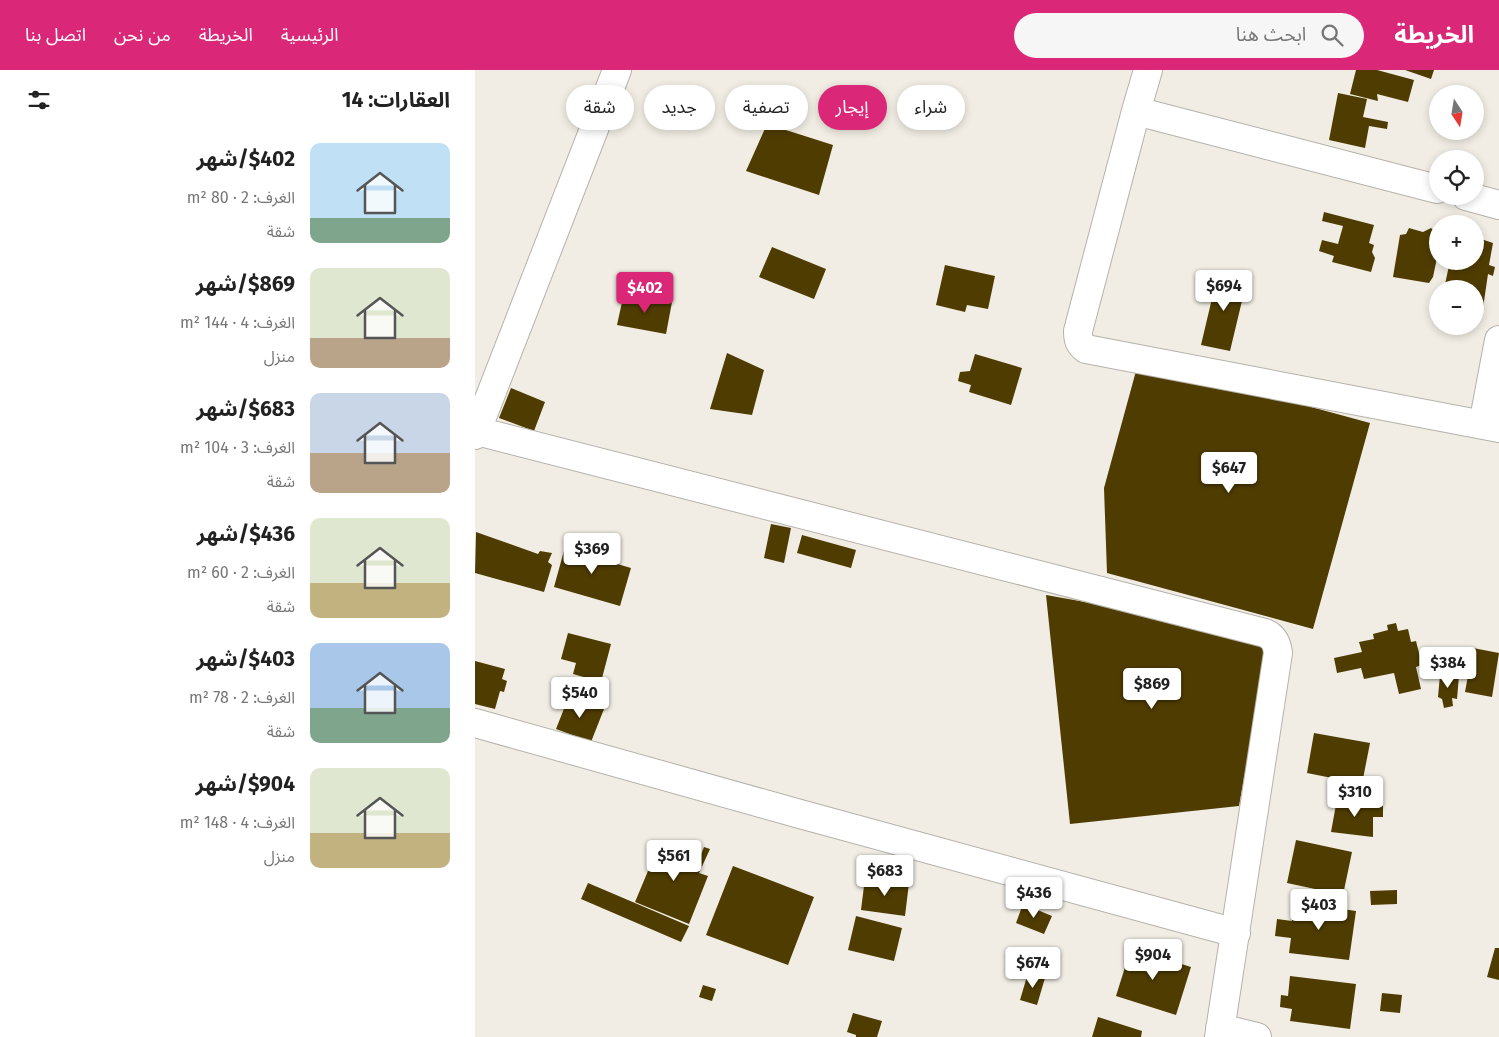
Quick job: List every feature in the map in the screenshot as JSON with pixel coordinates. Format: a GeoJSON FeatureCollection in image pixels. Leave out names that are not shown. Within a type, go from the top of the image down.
{"type":"FeatureCollection","features":[{"type":"Feature","properties":{"kind":"street"},"geometry":{"type":"LineString","coordinates":[[617,70],[476,433],[1270,635],[1276,642],[1278,653],[1219,1032],[1257,1037]]}},
{"type":"Feature","properties":{"kind":"street"},"geometry":{"type":"LineString","coordinates":[[1148,70],[1078,331],[1081,346],[1491,426],[1499,340]]}},
{"type":"Feature","properties":{"kind":"street"},"geometry":{"type":"LineString","coordinates":[[1136,111],[1429,187]]}},
{"type":"Feature","properties":{"kind":"street"},"geometry":{"type":"LineString","coordinates":[[1484,201],[1499,205]]}},
{"type":"Feature","properties":{"kind":"street"},"geometry":{"type":"LineString","coordinates":[[475,723],[1236,932]]}},
{"type":"Feature","properties":{"kind":"building"},"geometry":{"type":"Polygon","coordinates":[[[1356,70],[1377,70],[1414,80],[1408,102],[1377,94],[1378,101],[1350,94],[1356,70]]]}},
{"type":"Feature","properties":{"kind":"building"},"geometry":{"type":"Polygon","coordinates":[[[1405,70],[1434,70],[1431,79],[1405,70]]]}},
{"type":"Feature","properties":{"kind":"building"},"geometry":{"type":"Polygon","coordinates":[[[1338,93],[1367,99],[1363,117],[1388,122],[1387,129],[1369,126],[1365,148],[1329,140],[1338,93]]]}},
{"type":"Feature","properties":{"kind":"building"},"geometry":{"type":"Polygon","coordinates":[[[764,130],[786,130],[833,145],[819,195],[746,171],[764,130]]]}},
{"type":"Feature","properties":{"kind":"building"},"geometry":{"type":"Polygon","coordinates":[[[1324,212],[1374,225],[1369,243],[1374,245],[1372,252],[1375,258],[1371,272],[1332,262],[1334,256],[1319,251],[1322,240],[1338,244],[1343,226],[1322,221],[1324,212]]]}},
{"type":"Feature","properties":{"kind":"building"},"geometry":{"type":"Polygon","coordinates":[[[1409,228],[1423,232],[1429,229],[1429,270],[1434,270],[1429,283],[1393,277],[1400,235],[1406,234],[1409,228]]]}},
{"type":"Feature","properties":{"kind":"building"},"geometry":{"type":"Polygon","coordinates":[[[1484,240],[1493,243],[1489,265],[1495,267],[1493,276],[1488,274],[1484,301],[1484,280],[1446,280],[1448,270],[1484,270],[1484,240]]]}},
{"type":"Feature","properties":{"kind":"building"},"geometry":{"type":"Polygon","coordinates":[[[772,247],[826,269],[814,299],[759,277],[772,247]]]}},
{"type":"Feature","properties":{"kind":"building"},"geometry":{"type":"Polygon","coordinates":[[[945,265],[995,276],[988,309],[967,305],[965,312],[936,305],[945,265]]]}},
{"type":"Feature","properties":{"kind":"building"},"geometry":{"type":"Polygon","coordinates":[[[1218,273],[1247,280],[1230,351],[1201,345],[1218,273]]]}},
{"type":"Feature","properties":{"kind":"building"},"geometry":{"type":"Polygon","coordinates":[[[624,293],[672,302],[666,334],[617,325],[624,293]]]}},
{"type":"Feature","properties":{"kind":"building"},"geometry":{"type":"Polygon","coordinates":[[[727,353],[764,370],[752,415],[710,409],[727,353]]]}},
{"type":"Feature","properties":{"kind":"building"},"geometry":{"type":"Polygon","coordinates":[[[975,354],[1022,368],[1011,405],[969,392],[971,385],[958,381],[960,372],[970,371],[975,354]]]}},
{"type":"Feature","properties":{"kind":"building"},"geometry":{"type":"Polygon","coordinates":[[[1139,360],[1370,423],[1313,629],[1107,573],[1104,488],[1139,360]]]}},
{"type":"Feature","properties":{"kind":"building"},"geometry":{"type":"Polygon","coordinates":[[[511,388],[545,402],[534,431],[499,418],[511,388]]]}},
{"type":"Feature","properties":{"kind":"building"},"geometry":{"type":"Polygon","coordinates":[[[771,524],[791,528],[784,563],[764,558],[771,524]]]}},
{"type":"Feature","properties":{"kind":"building"},"geometry":{"type":"Polygon","coordinates":[[[476,532],[538,554],[540,551],[552,553],[548,562],[552,565],[544,592],[475,573],[476,532]]]}},
{"type":"Feature","properties":{"kind":"building"},"geometry":{"type":"Polygon","coordinates":[[[802,535],[856,550],[851,568],[797,553],[802,535]]]}},
{"type":"Feature","properties":{"kind":"building"},"geometry":{"type":"Polygon","coordinates":[[[586,539],[596,543],[596,551],[605,554],[614,563],[631,568],[620,606],[554,587],[565,547],[582,552],[586,539]]]}},
{"type":"Feature","properties":{"kind":"building"},"geometry":{"type":"Polygon","coordinates":[[[1046,595],[1270,635],[1239,806],[1070,824],[1046,595]]]}},
{"type":"Feature","properties":{"kind":"building"},"geometry":{"type":"Polygon","coordinates":[[[1396,623],[1398,631],[1408,629],[1411,642],[1416,641],[1422,665],[1416,667],[1421,689],[1399,694],[1394,673],[1364,679],[1361,668],[1337,673],[1334,658],[1362,652],[1359,642],[1374,639],[1373,634],[1388,630],[1387,625],[1396,623]]]}},
{"type":"Feature","properties":{"kind":"building"},"geometry":{"type":"Polygon","coordinates":[[[568,633],[611,644],[601,682],[573,674],[576,663],[561,659],[568,633]]]}},
{"type":"Feature","properties":{"kind":"building"},"geometry":{"type":"Polygon","coordinates":[[[1473,648],[1499,653],[1492,697],[1465,692],[1473,648]]]}},
{"type":"Feature","properties":{"kind":"building"},"geometry":{"type":"Polygon","coordinates":[[[475,661],[505,669],[502,679],[507,681],[504,692],[500,691],[495,709],[475,704],[475,661]]]}},
{"type":"Feature","properties":{"kind":"building"},"geometry":{"type":"Polygon","coordinates":[[[1440,675],[1459,676],[1457,699],[1452,698],[1453,706],[1444,708],[1442,699],[1438,697],[1440,675]]]}},
{"type":"Feature","properties":{"kind":"building"},"geometry":{"type":"Polygon","coordinates":[[[569,696],[604,709],[591,742],[556,729],[569,696]]]}},
{"type":"Feature","properties":{"kind":"building"},"geometry":{"type":"Polygon","coordinates":[[[1314,733],[1370,743],[1362,784],[1307,773],[1314,733]]]}},
{"type":"Feature","properties":{"kind":"building"},"geometry":{"type":"Polygon","coordinates":[[[1337,799],[1383,806],[1383,817],[1373,817],[1373,837],[1331,832],[1337,799]]]}},
{"type":"Feature","properties":{"kind":"building"},"geometry":{"type":"Polygon","coordinates":[[[661,840],[700,857],[704,847],[710,849],[699,873],[708,876],[689,924],[635,902],[661,840]]]}},
{"type":"Feature","properties":{"kind":"building"},"geometry":{"type":"Polygon","coordinates":[[[1296,840],[1352,852],[1343,895],[1287,883],[1296,840]]]}},
{"type":"Feature","properties":{"kind":"building"},"geometry":{"type":"Polygon","coordinates":[[[733,866],[814,897],[788,965],[706,935],[733,866]]]}},
{"type":"Feature","properties":{"kind":"building"},"geometry":{"type":"Polygon","coordinates":[[[865,878],[909,883],[905,916],[861,910],[865,878]]]}},
{"type":"Feature","properties":{"kind":"building"},"geometry":{"type":"Polygon","coordinates":[[[588,883],[689,926],[681,942],[581,899],[588,883]]]}},
{"type":"Feature","properties":{"kind":"building"},"geometry":{"type":"Polygon","coordinates":[[[1397,890],[1397,904],[1371,905],[1370,891],[1397,890]]]}},
{"type":"Feature","properties":{"kind":"building"},"geometry":{"type":"Polygon","coordinates":[[[1294,902],[1356,911],[1349,960],[1289,953],[1291,938],[1275,936],[1277,919],[1292,921],[1294,902]]]}},
{"type":"Feature","properties":{"kind":"building"},"geometry":{"type":"Polygon","coordinates":[[[1023,904],[1052,916],[1044,934],[1016,923],[1023,904]]]}},
{"type":"Feature","properties":{"kind":"building"},"geometry":{"type":"Polygon","coordinates":[[[856,916],[902,928],[894,961],[848,950],[856,916]]]}},
{"type":"Feature","properties":{"kind":"building"},"geometry":{"type":"Polygon","coordinates":[[[1131,948],[1191,967],[1176,1015],[1116,996],[1131,948]]]}},
{"type":"Feature","properties":{"kind":"building"},"geometry":{"type":"Polygon","coordinates":[[[1495,948],[1499,948],[1499,980],[1487,977],[1495,948]]]}},
{"type":"Feature","properties":{"kind":"building"},"geometry":{"type":"Polygon","coordinates":[[[1028,973],[1045,978],[1037,1005],[1020,1000],[1028,973]]]}},
{"type":"Feature","properties":{"kind":"building"},"geometry":{"type":"Polygon","coordinates":[[[1290,976],[1356,984],[1350,1029],[1290,1021],[1292,1009],[1280,1007],[1281,995],[1288,996],[1290,976]]]}},
{"type":"Feature","properties":{"kind":"building"},"geometry":{"type":"Polygon","coordinates":[[[703,985],[716,989],[712,1001],[699,997],[703,985]]]}},
{"type":"Feature","properties":{"kind":"building"},"geometry":{"type":"Polygon","coordinates":[[[1382,993],[1402,995],[1400,1013],[1380,1011],[1382,993]]]}},
{"type":"Feature","properties":{"kind":"building"},"geometry":{"type":"Polygon","coordinates":[[[853,1013],[882,1021],[877,1037],[856,1037],[856,1035],[847,1032],[853,1013]]]}},
{"type":"Feature","properties":{"kind":"building"},"geometry":{"type":"Polygon","coordinates":[[[1098,1017],[1142,1031],[1141,1037],[1092,1037],[1098,1017]]]}}]}
